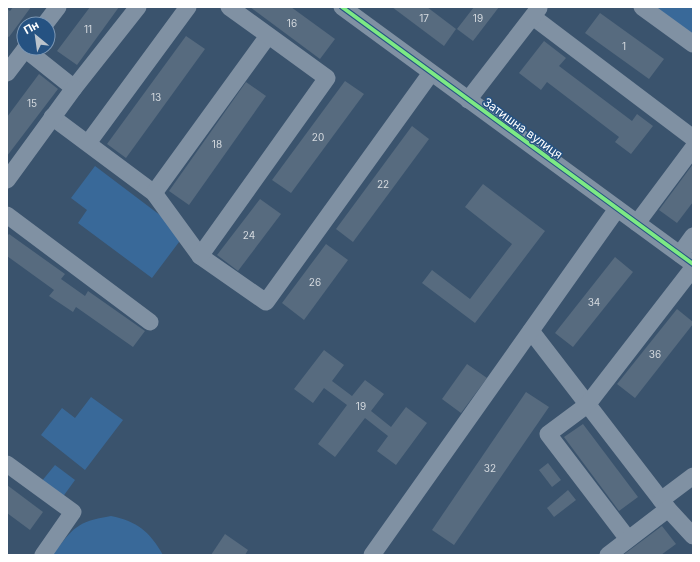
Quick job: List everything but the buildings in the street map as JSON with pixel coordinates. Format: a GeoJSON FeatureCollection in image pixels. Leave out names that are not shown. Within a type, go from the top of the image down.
{"type":"FeatureCollection","features":[{"type":"Feature","properties":{"kind":"street"},"geometry":{"type":"LineString","coordinates":[[51,16],[58,7]]}},
{"type":"Feature","properties":{"kind":"street"},"geometry":{"type":"LineString","coordinates":[[7,180],[52,117],[138,7]]}},
{"type":"Feature","properties":{"kind":"street"},"geometry":{"type":"LineString","coordinates":[[88,143],[188,7]]}},
{"type":"Feature","properties":{"kind":"street"},"geometry":{"type":"LineString","coordinates":[[200,256],[327,78],[229,7]]}},
{"type":"Feature","properties":{"kind":"street","name":"Затишна вулиця"},"geometry":{"type":"LineString","coordinates":[[342,7],[686,259]]}},
{"type":"Feature","properties":{"kind":"street"},"geometry":{"type":"LineString","coordinates":[[642,7],[693,44]]}},
{"type":"Feature","properties":{"kind":"street"},"geometry":{"type":"LineString","coordinates":[[468,100],[537,12],[693,138]]}},
{"type":"Feature","properties":{"kind":"street"},"geometry":{"type":"LineString","coordinates":[[154,193],[268,36]]}},
{"type":"Feature","properties":{"kind":"street"},"geometry":{"type":"LineString","coordinates":[[7,73],[19,56]]}},
{"type":"Feature","properties":{"kind":"street"},"geometry":{"type":"LineString","coordinates":[[35,56],[74,88]]}},
{"type":"Feature","properties":{"kind":"street"},"geometry":{"type":"LineString","coordinates":[[52,117],[154,193],[200,256],[266,302],[431,73]]}},
{"type":"Feature","properties":{"kind":"street"},"geometry":{"type":"LineString","coordinates":[[637,223],[693,148]]}},
{"type":"Feature","properties":{"kind":"street"},"geometry":{"type":"LineString","coordinates":[[372,555],[617,209]]}},
{"type":"Feature","properties":{"kind":"street"},"geometry":{"type":"LineString","coordinates":[[7,215],[150,322]]}},
{"type":"Feature","properties":{"kind":"street"},"geometry":{"type":"LineString","coordinates":[[686,259],[693,236]]}},
{"type":"Feature","properties":{"kind":"street"},"geometry":{"type":"LineString","coordinates":[[628,539],[548,434],[587,405],[693,268]]}},
{"type":"Feature","properties":{"kind":"street"},"geometry":{"type":"LineString","coordinates":[[531,331],[664,505],[693,536]]}},
{"type":"Feature","properties":{"kind":"street"},"geometry":{"type":"LineString","coordinates":[[7,464],[73,512],[43,555]]}},
{"type":"Feature","properties":{"kind":"street"},"geometry":{"type":"LineString","coordinates":[[608,555],[628,539],[693,476]]}},
{"type":"Feature","properties":{"kind":"shaded area"},"geometry":{"type":"Polygon","coordinates":[[[652,7],[693,7],[693,36],[652,7]]]}},
{"type":"Feature","properties":{"kind":"shaded area"},"geometry":{"type":"Polygon","coordinates":[[[95,166],[185,234],[152,278],[78,223],[87,210],[71,198],[95,166]]]}},
{"type":"Feature","properties":{"kind":"shaded area"},"geometry":{"type":"Polygon","coordinates":[[[91,397],[123,420],[85,470],[41,435],[62,408],[75,418],[91,397]]]}},
{"type":"Feature","properties":{"kind":"shaded area"},"geometry":{"type":"Polygon","coordinates":[[[55,465],[75,480],[62,498],[41,482],[55,465]]]}},
{"type":"Feature","properties":{"kind":"shaded area"},"geometry":{"type":"Polygon","coordinates":[[[111,516],[128,521],[142,529],[153,540],[163,555],[52,555],[65,538],[82,524],[99,518],[111,516]]]}},
{"type":"Feature","properties":{"kind":"cycle path"},"geometry":{"type":"LineString","coordinates":[[342,7],[693,264]]}}]}
